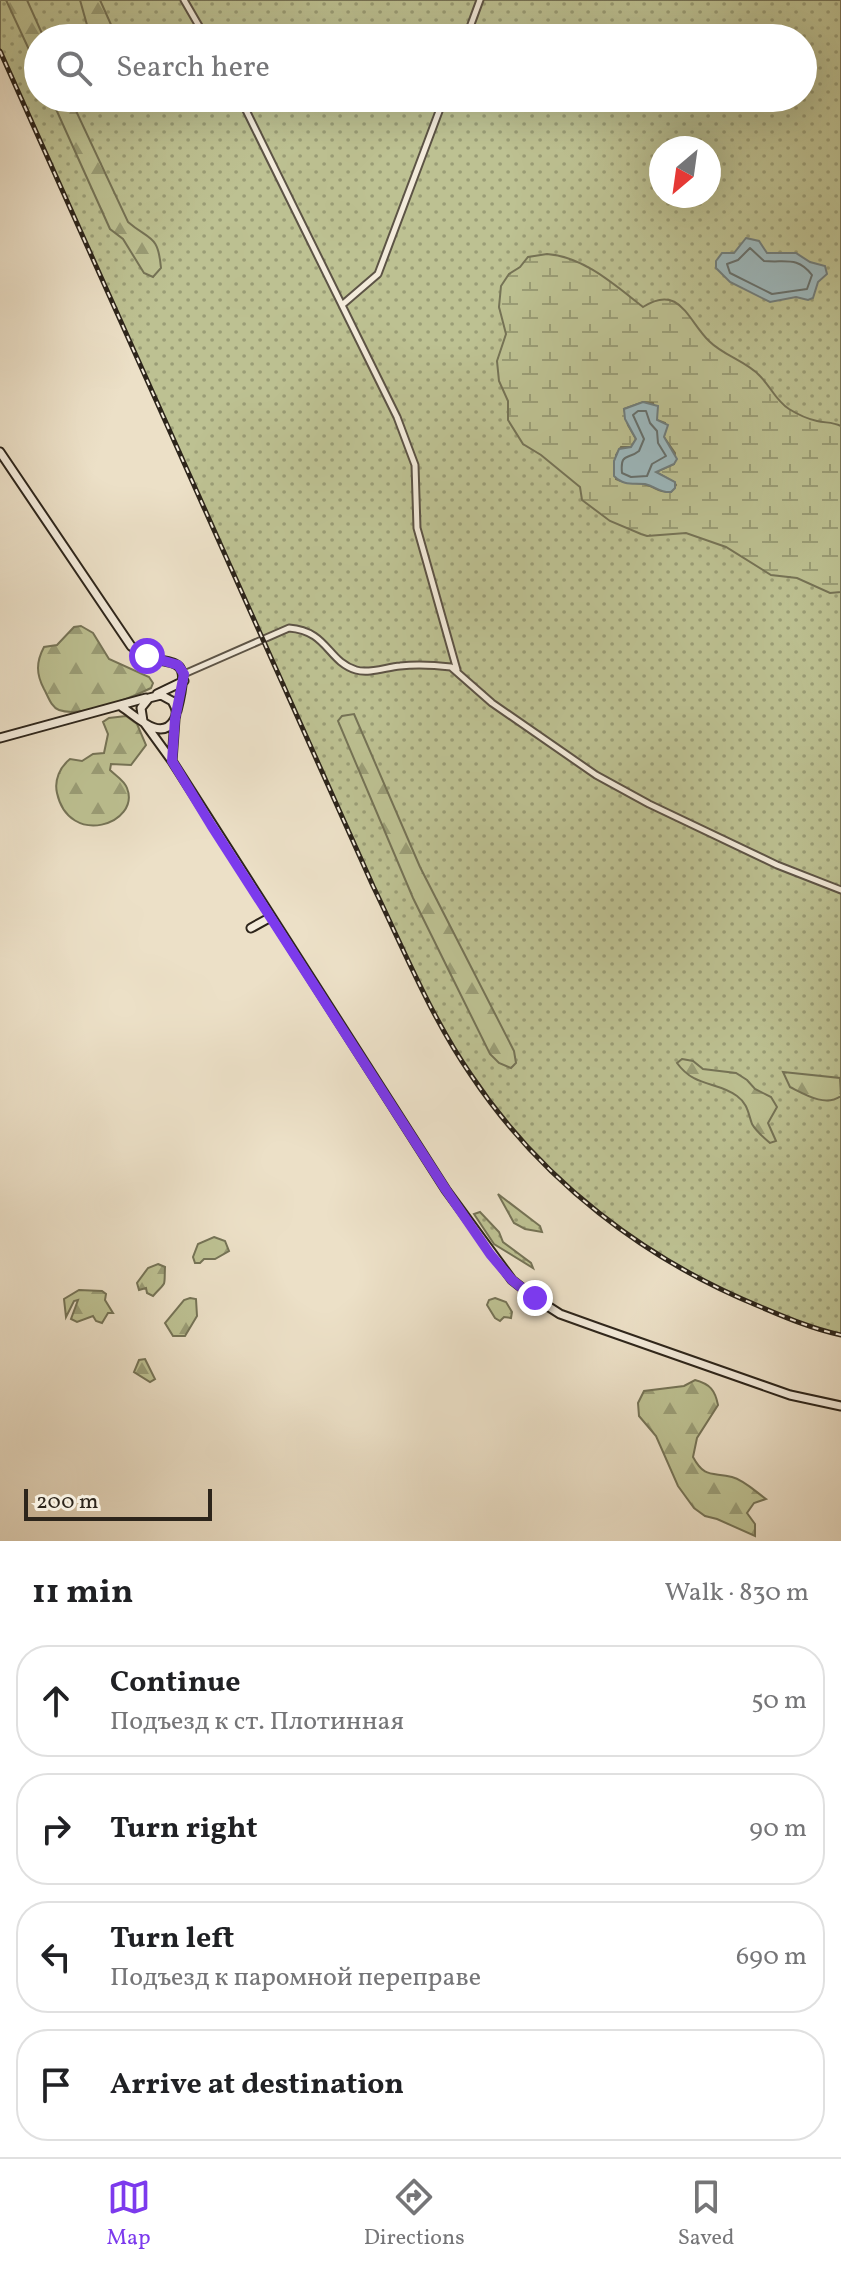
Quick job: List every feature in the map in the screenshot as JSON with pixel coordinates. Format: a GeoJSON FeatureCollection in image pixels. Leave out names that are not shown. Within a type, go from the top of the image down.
{"type":"FeatureCollection","features":[{"type":"Feature","properties":{"kind":"street"},"geometry":{"type":"LineString","coordinates":[[184,0],[198,24]]}},
{"type":"Feature","properties":{"kind":"street"},"geometry":{"type":"LineString","coordinates":[[471,24],[480,0]]}},
{"type":"Feature","properties":{"kind":"street"},"geometry":{"type":"LineString","coordinates":[[247,112],[397,417],[415,465],[417,528],[457,670]]}},
{"type":"Feature","properties":{"kind":"street"},"geometry":{"type":"LineString","coordinates":[[342,305],[378,274],[439,112]]}},
{"type":"Feature","properties":{"kind":"street"},"geometry":{"type":"LineString","coordinates":[[0,452],[131,646],[147,656],[178,665],[184,678],[175,716],[166,728],[153,729],[122,707]]}},
{"type":"Feature","properties":{"kind":"street"},"geometry":{"type":"LineString","coordinates":[[0,738],[122,707],[152,696],[289,628],[303,629],[314,634],[347,666],[359,671],[435,665],[457,670],[492,703],[596,775],[767,860],[841,890]]}},
{"type":"Feature","properties":{"kind":"street"},"geometry":{"type":"LineString","coordinates":[[152,696],[167,697],[175,707],[172,761]]}},
{"type":"Feature","properties":{"kind":"street"},"geometry":{"type":"LineString","coordinates":[[152,696],[141,708],[143,721],[172,761],[446,1190],[512,1280],[535,1298],[573,1319],[790,1395],[841,1406]]}},
{"type":"Feature","properties":{"kind":"street"},"geometry":{"type":"LineString","coordinates":[[251,928],[271,917]]}},
{"type":"Feature","properties":{"kind":"green space"},"geometry":{"type":"Polygon","coordinates":[[[0,0],[841,0],[841,1335],[790,1319],[718,1288],[637,1241],[599,1213],[530,1149],[471,1075],[431,1007],[373,886],[27,112],[817,112],[817,24],[24,24],[24,105],[0,51],[0,0]]]}},
{"type":"Feature","properties":{"kind":"green space"},"geometry":{"type":"Polygon","coordinates":[[[6,0],[27,0],[38,24],[24,24],[24,39],[6,0]]]}},
{"type":"Feature","properties":{"kind":"green space"},"geometry":{"type":"Polygon","coordinates":[[[80,0],[100,0],[111,24],[87,24],[80,0]]]}},
{"type":"Feature","properties":{"kind":"green space"},"geometry":{"type":"Polygon","coordinates":[[[57,112],[77,112],[128,222],[158,249],[161,268],[153,277],[144,273],[123,239],[110,229],[57,112]]]}},
{"type":"Feature","properties":{"kind":"green space"},"geometry":{"type":"Polygon","coordinates":[[[547,254],[573,260],[598,273],[643,307],[666,299],[675,302],[715,346],[760,376],[784,406],[810,419],[841,426],[841,592],[830,593],[797,578],[771,575],[726,547],[686,533],[647,536],[610,521],[582,500],[580,487],[523,444],[508,420],[508,401],[499,381],[497,361],[506,334],[499,307],[501,286],[528,257],[547,254]],[[643,402],[624,409],[636,439],[631,447],[621,447],[616,455],[616,479],[671,492],[676,485],[674,482],[656,472],[674,464],[675,453],[664,437],[665,423],[657,420],[653,403],[643,402]]]}},
{"type":"Feature","properties":{"kind":"green space"},"geometry":{"type":"Polygon","coordinates":[[[81,626],[93,633],[109,659],[149,677],[153,683],[151,688],[93,709],[68,712],[54,706],[40,678],[40,658],[44,647],[57,645],[74,627],[81,626]]]}},
{"type":"Feature","properties":{"kind":"green space"},"geometry":{"type":"Polygon","coordinates":[[[354,714],[420,867],[514,1051],[516,1063],[511,1068],[499,1063],[490,1054],[413,898],[338,721],[342,716],[354,714]]]}},
{"type":"Feature","properties":{"kind":"green space"},"geometry":{"type":"Polygon","coordinates":[[[126,716],[137,724],[146,745],[131,765],[111,764],[110,770],[127,788],[129,801],[124,812],[102,825],[88,825],[75,820],[64,810],[57,793],[56,783],[61,770],[70,759],[82,761],[93,754],[104,753],[108,734],[103,722],[126,716]]]}},
{"type":"Feature","properties":{"kind":"green space"},"geometry":{"type":"Polygon","coordinates":[[[682,1059],[693,1061],[703,1069],[736,1073],[755,1089],[771,1097],[777,1107],[768,1123],[776,1141],[770,1143],[756,1129],[741,1099],[729,1091],[691,1077],[677,1063],[682,1059]]]}},
{"type":"Feature","properties":{"kind":"green space"},"geometry":{"type":"Polygon","coordinates":[[[783,1072],[840,1078],[841,1096],[822,1100],[809,1096],[790,1087],[783,1072]]]}},
{"type":"Feature","properties":{"kind":"green space"},"geometry":{"type":"Polygon","coordinates":[[[498,1194],[540,1226],[542,1232],[514,1223],[498,1194]]]}},
{"type":"Feature","properties":{"kind":"green space"},"geometry":{"type":"Polygon","coordinates":[[[480,1212],[499,1232],[503,1242],[531,1263],[533,1268],[494,1244],[474,1214],[480,1212]]]}},
{"type":"Feature","properties":{"kind":"green space"},"geometry":{"type":"Polygon","coordinates":[[[214,1237],[225,1241],[229,1251],[215,1259],[195,1263],[193,1257],[198,1244],[214,1237]]]}},
{"type":"Feature","properties":{"kind":"green space"},"geometry":{"type":"Polygon","coordinates":[[[158,1264],[165,1267],[164,1282],[153,1296],[147,1293],[146,1288],[139,1290],[137,1283],[148,1268],[158,1264]]]}},
{"type":"Feature","properties":{"kind":"green space"},"geometry":{"type":"Polygon","coordinates":[[[79,1290],[102,1291],[113,1313],[108,1313],[102,1323],[93,1316],[77,1322],[71,1319],[78,1300],[74,1301],[66,1317],[64,1299],[79,1290]]]}},
{"type":"Feature","properties":{"kind":"green space"},"geometry":{"type":"Polygon","coordinates":[[[495,1298],[506,1302],[512,1312],[511,1318],[504,1317],[500,1321],[495,1318],[487,1305],[489,1300],[495,1298]]]}},
{"type":"Feature","properties":{"kind":"green space"},"geometry":{"type":"Polygon","coordinates":[[[196,1299],[197,1316],[185,1336],[173,1336],[165,1323],[184,1300],[196,1299]]]}},
{"type":"Feature","properties":{"kind":"green space"},"geometry":{"type":"Polygon","coordinates":[[[145,1359],[155,1379],[150,1382],[134,1372],[139,1360],[145,1359]]]}},
{"type":"Feature","properties":{"kind":"green space"},"geometry":{"type":"Polygon","coordinates":[[[695,1380],[711,1388],[718,1405],[697,1438],[693,1457],[705,1472],[736,1479],[766,1499],[754,1503],[747,1513],[755,1524],[755,1536],[705,1516],[694,1508],[678,1486],[656,1436],[639,1416],[638,1403],[644,1391],[684,1386],[695,1380]]]}},
{"type":"Feature","properties":{"kind":"water"},"geometry":{"type":"Polygon","coordinates":[[[746,238],[759,241],[767,253],[796,253],[810,262],[825,266],[827,274],[818,282],[813,298],[796,297],[770,302],[730,282],[716,268],[716,261],[722,253],[734,253],[746,238]]]}},
{"type":"Feature","properties":{"kind":"water"},"geometry":{"type":"Polygon","coordinates":[[[643,402],[658,406],[657,420],[668,425],[664,437],[677,459],[674,464],[656,472],[675,482],[671,492],[645,484],[625,483],[614,476],[614,461],[619,449],[631,447],[636,439],[625,419],[624,409],[643,402]]]}},
{"type":"Feature","properties":{"kind":"railway"},"geometry":{"type":"LineString","coordinates":[[0,51],[24,105]]}},
{"type":"Feature","properties":{"kind":"railway"},"geometry":{"type":"LineString","coordinates":[[27,112],[373,886],[431,1007],[471,1075],[530,1149],[599,1213],[637,1241],[718,1288],[790,1319],[841,1335]]}},
{"type":"Feature","properties":{"kind":"route"},"geometry":{"type":"LineString","coordinates":[[147,656],[178,665],[184,674],[175,719],[172,761],[446,1190],[490,1254],[512,1280],[535,1298]]}}]}
